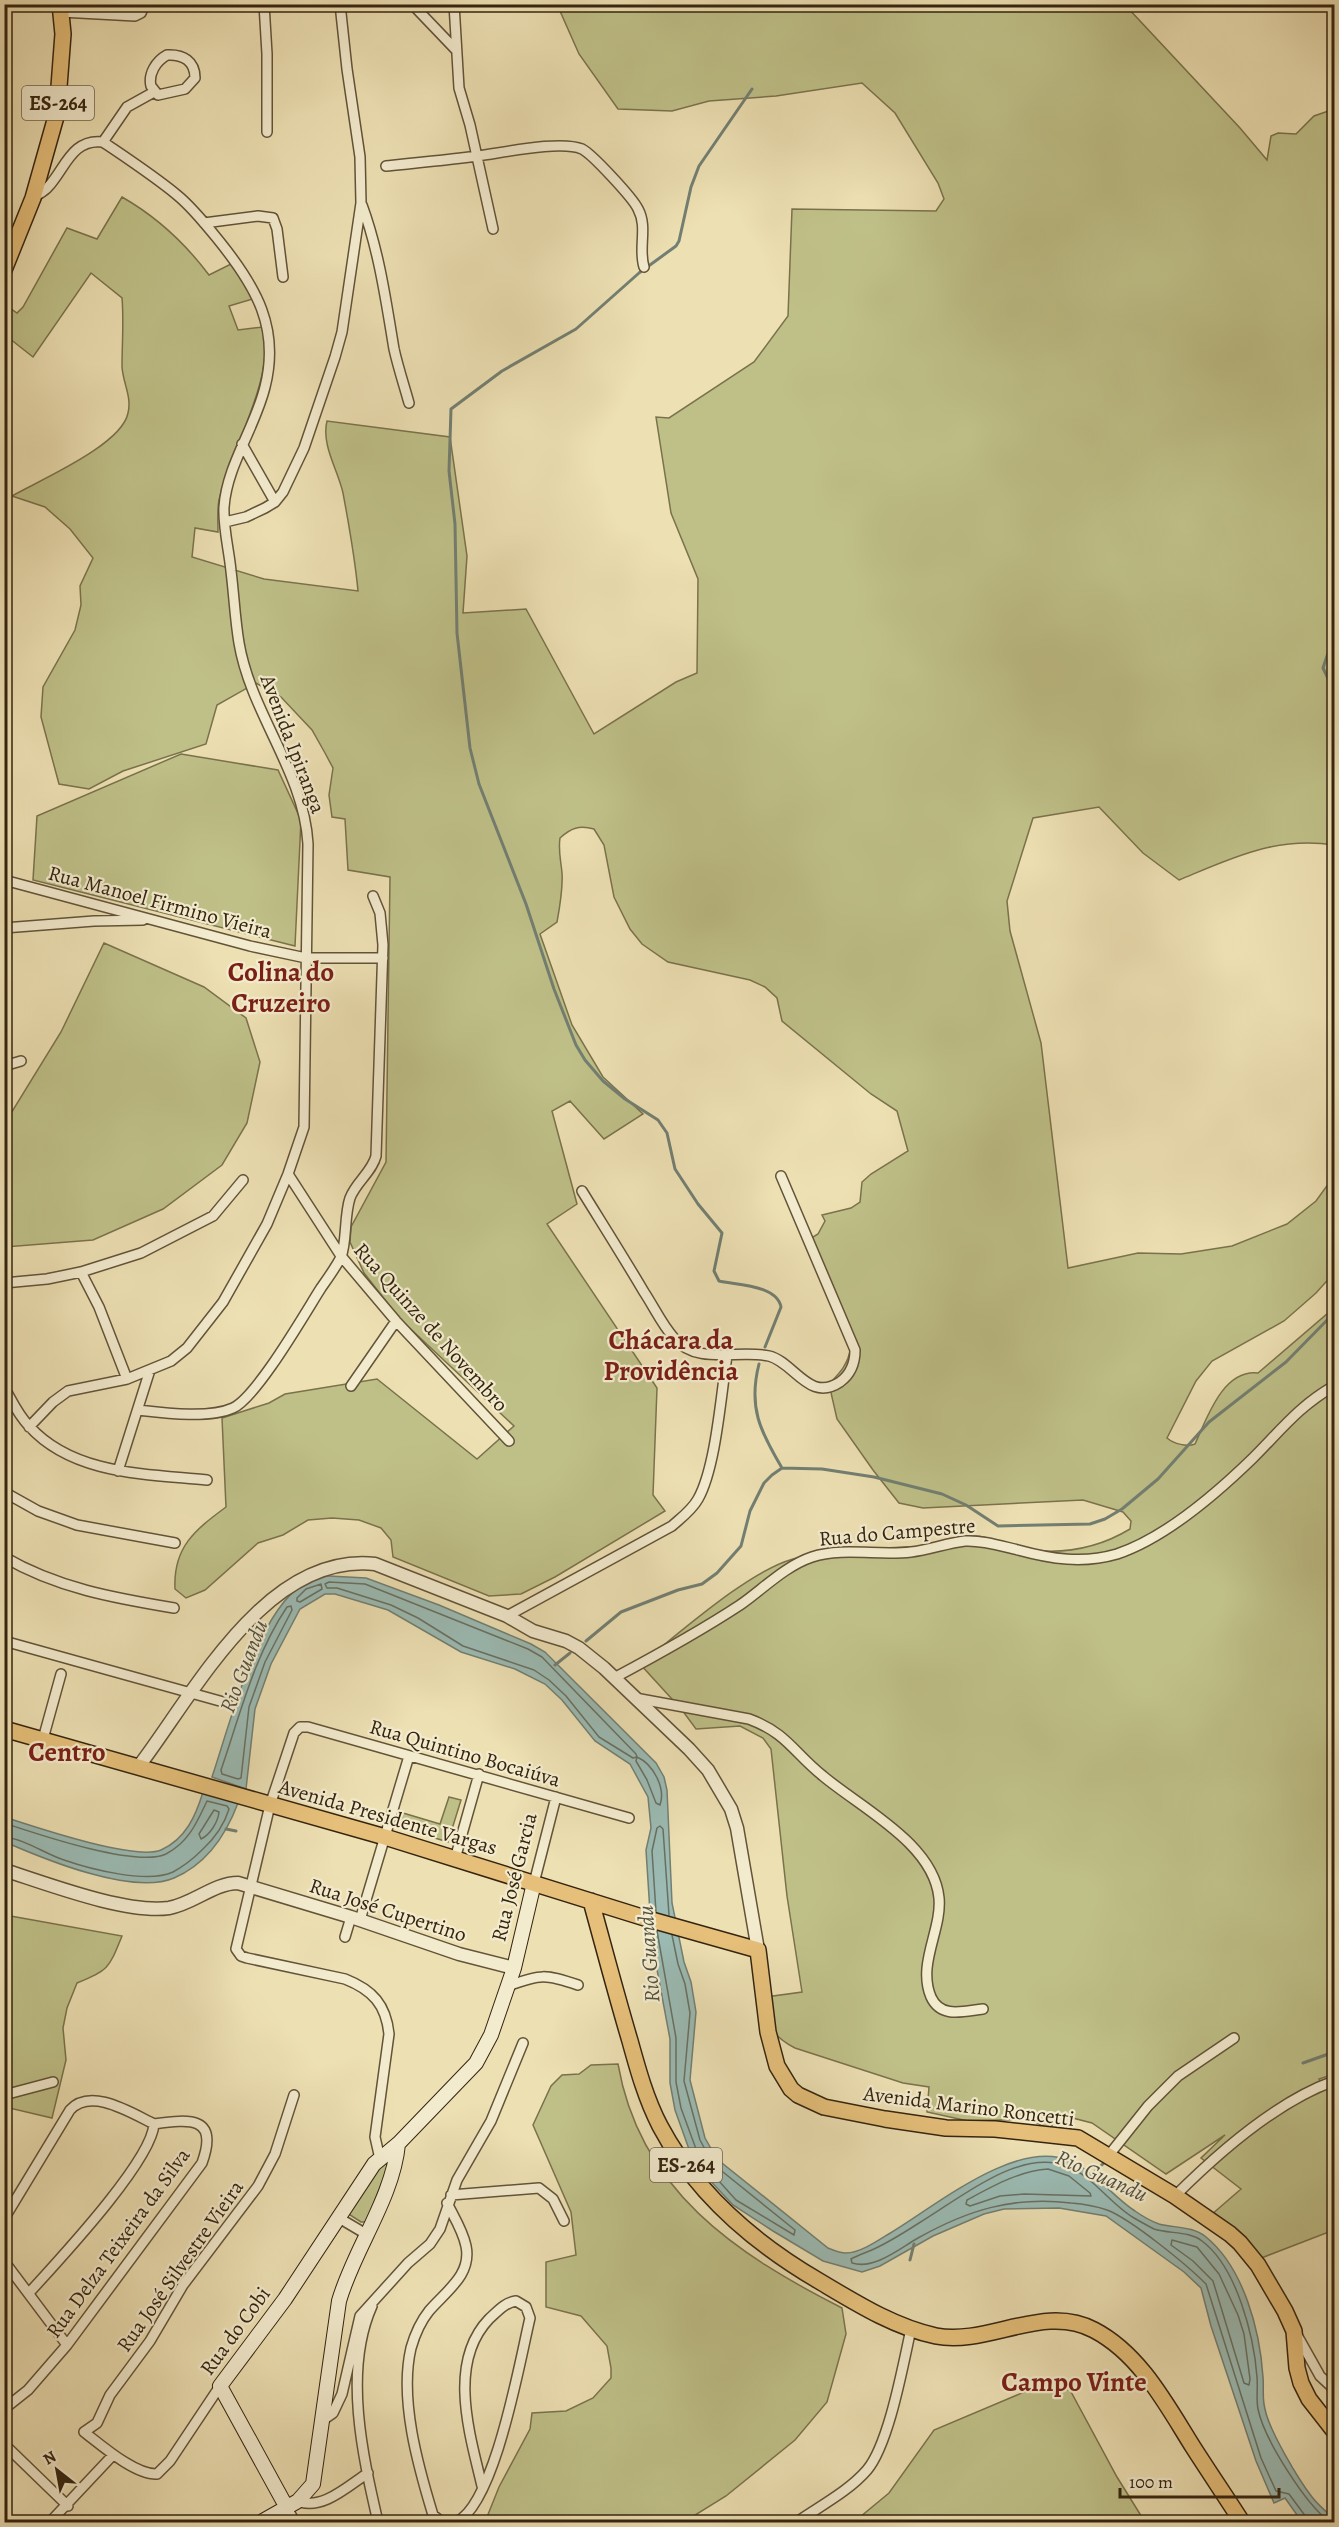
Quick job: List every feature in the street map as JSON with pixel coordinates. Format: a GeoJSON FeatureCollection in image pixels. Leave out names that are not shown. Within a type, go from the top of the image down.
{"type":"FeatureCollection","features":[{"type":"Feature","properties":{"kind":"main road","name":"ES-264"},"geometry":{"type":"LineString","coordinates":[[4,270],[33,198],[57,113],[62,62],[60,8]]}},
{"type":"Feature","properties":{"kind":"main road","name":"Avenida Presidente Vargas"},"geometry":{"type":"LineString","coordinates":[[4,1729],[385,1837],[648,1919],[758,1950]]}},
{"type":"Feature","properties":{"kind":"main road","name":"Rua José Garcia"},"geometry":{"type":"LineString","coordinates":[[508,1986],[534,1883]]}},
{"type":"Feature","properties":{"kind":"main road","name":"ES-264"},"geometry":{"type":"LineString","coordinates":[[591,1901],[645,2092],[659,2125],[678,2155],[723,2211],[790,2264],[844,2297],[912,2329],[939,2336],[957,2337],[1047,2322],[1068,2322],[1098,2332],[1113,2341],[1128,2354],[1152,2384],[1242,2523]]}},
{"type":"Feature","properties":{"kind":"main road","name":"Avenida Marino Roncetti"},"geometry":{"type":"LineString","coordinates":[[758,1950],[768,2032],[777,2066],[798,2094],[824,2107],[885,2119],[946,2128],[995,2129],[1078,2138],[1175,2196],[1240,2243],[1280,2302],[1294,2331],[1297,2368],[1301,2383],[1315,2408],[1335,2431]]}},
{"type":"Feature","properties":{"kind":"main road","name":"Rua do Cobi"},"geometry":{"type":"LineString","coordinates":[[220,2386],[285,2299],[368,2173],[476,2063],[491,2035],[508,1986]]}},
{"type":"Feature","properties":{"kind":"main road"},"geometry":{"type":"LineString","coordinates":[[261,2523],[292,2504],[313,2484],[339,2301],[346,2274],[396,2164],[398,2144]]}},
{"type":"Feature","properties":{"kind":"main road"},"geometry":{"type":"LineString","coordinates":[[220,2386],[292,2504]]}},
{"type":"Feature","properties":{"kind":"street"},"geometry":{"type":"LineString","coordinates":[[60,8],[135,16],[141,13],[144,4]]}},
{"type":"Feature","properties":{"kind":"street"},"geometry":{"type":"LineString","coordinates":[[264,4],[267,54],[267,132]]}},
{"type":"Feature","properties":{"kind":"street"},"geometry":{"type":"LineString","coordinates":[[225,522],[253,514],[275,502],[296,466],[342,332],[361,203],[360,157],[346,69],[340,4]]}},
{"type":"Feature","properties":{"kind":"street"},"geometry":{"type":"LineString","coordinates":[[412,4],[456,50]]}},
{"type":"Feature","properties":{"kind":"street"},"geometry":{"type":"LineString","coordinates":[[454,4],[459,88],[493,229]]}},
{"type":"Feature","properties":{"kind":"street"},"geometry":{"type":"LineString","coordinates":[[33,198],[48,187],[78,148],[88,143],[103,142],[128,107],[154,92],[162,94],[180,91],[188,86],[195,75],[188,60],[176,55],[161,58],[151,74],[150,81],[154,92]]}},
{"type":"Feature","properties":{"kind":"street","name":"Avenida Ipiranga"},"geometry":{"type":"LineString","coordinates":[[29,1426],[53,1402],[68,1391],[127,1379],[171,1361],[187,1348],[210,1321],[244,1267],[267,1224],[288,1174],[304,1127],[307,826],[299,795],[252,692],[246,673],[239,642],[225,522],[226,494],[242,444],[265,388],[270,355],[268,335],[259,299],[251,284],[204,223],[179,196],[103,142]]}},
{"type":"Feature","properties":{"kind":"street"},"geometry":{"type":"LineString","coordinates":[[386,166],[540,147],[572,147],[585,151],[600,164],[639,209],[643,224],[641,256],[644,267]]}},
{"type":"Feature","properties":{"kind":"street"},"geometry":{"type":"LineString","coordinates":[[361,203],[372,235],[391,322],[394,350],[409,403]]}},
{"type":"Feature","properties":{"kind":"street"},"geometry":{"type":"LineString","coordinates":[[204,223],[264,216],[273,218],[277,229],[283,277]]}},
{"type":"Feature","properties":{"kind":"street"},"geometry":{"type":"LineString","coordinates":[[242,444],[275,502]]}},
{"type":"Feature","properties":{"kind":"street","name":"Rua Manoel Firmino Vieira"},"geometry":{"type":"LineString","coordinates":[[4,880],[250,946],[306,958],[383,958]]}},
{"type":"Feature","properties":{"kind":"street"},"geometry":{"type":"LineString","coordinates":[[138,1410],[163,1413],[215,1413],[233,1408],[245,1400],[283,1347],[341,1256],[350,1199],[361,1179],[371,1168],[375,1156],[383,958],[380,913],[373,896]]}},
{"type":"Feature","properties":{"kind":"street"},"geometry":{"type":"LineString","coordinates":[[4,928],[94,921],[154,920]]}},
{"type":"Feature","properties":{"kind":"street"},"geometry":{"type":"LineString","coordinates":[[4,1066],[21,1061]]}},
{"type":"Feature","properties":{"kind":"street","name":"Rua Quinze de Novembro"},"geometry":{"type":"LineString","coordinates":[[288,1174],[341,1256],[396,1321],[509,1441]]}},
{"type":"Feature","properties":{"kind":"street"},"geometry":{"type":"LineString","coordinates":[[582,1191],[674,1338],[691,1351],[727,1356],[754,1354],[772,1357],[817,1388],[838,1383],[851,1370],[855,1360],[855,1350],[781,1176]]}},
{"type":"Feature","properties":{"kind":"street"},"geometry":{"type":"LineString","coordinates":[[4,1283],[47,1279],[81,1272],[141,1253],[207,1221],[218,1212],[243,1180]]}},
{"type":"Feature","properties":{"kind":"street"},"geometry":{"type":"LineString","coordinates":[[81,1272],[99,1307],[127,1379]]}},
{"type":"Feature","properties":{"kind":"street"},"geometry":{"type":"LineString","coordinates":[[351,1386],[396,1321]]}},
{"type":"Feature","properties":{"kind":"street"},"geometry":{"type":"LineString","coordinates":[[507,1616],[672,1526],[690,1509],[704,1487],[710,1463],[727,1356]]}},
{"type":"Feature","properties":{"kind":"street"},"geometry":{"type":"LineString","coordinates":[[118,1471],[150,1370]]}},
{"type":"Feature","properties":{"kind":"street","name":"Rua do Campestre"},"geometry":{"type":"LineString","coordinates":[[614,1678],[683,1641],[798,1563],[823,1555],[911,1552],[967,1541],[991,1543],[1067,1560],[1091,1560],[1117,1554],[1145,1542],[1182,1517],[1253,1458],[1308,1401],[1335,1386]]}},
{"type":"Feature","properties":{"kind":"street"},"geometry":{"type":"LineString","coordinates":[[4,1387],[29,1426],[56,1449],[80,1460],[118,1471],[207,1480]]}},
{"type":"Feature","properties":{"kind":"street"},"geometry":{"type":"LineString","coordinates":[[4,1492],[38,1511],[77,1526],[175,1544]]}},
{"type":"Feature","properties":{"kind":"street"},"geometry":{"type":"LineString","coordinates":[[4,1557],[23,1568],[62,1584],[127,1600],[174,1608]]}},
{"type":"Feature","properties":{"kind":"street","name":"Avenida Marino Roncetti"},"geometry":{"type":"LineString","coordinates":[[139,1767],[190,1693],[261,1608],[301,1580],[342,1564],[358,1562],[375,1564],[507,1616],[533,1631],[579,1648],[614,1678],[708,1770],[730,1809],[737,1828],[758,1950]]}},
{"type":"Feature","properties":{"kind":"street"},"geometry":{"type":"LineString","coordinates":[[4,1641],[227,1703]]}},
{"type":"Feature","properties":{"kind":"street"},"geometry":{"type":"LineString","coordinates":[[43,1739],[61,1674]]}},
{"type":"Feature","properties":{"kind":"street"},"geometry":{"type":"LineString","coordinates":[[633,1698],[730,1715],[765,1725],[779,1733],[822,1775],[900,1835],[922,1858],[936,1881],[940,1900],[926,1974],[931,1996],[938,2008],[950,2013],[983,2008]]}},
{"type":"Feature","properties":{"kind":"street","name":"Rua Quintino Bocaiúva"},"geometry":{"type":"LineString","coordinates":[[270,1805],[294,1733],[300,1727],[308,1727],[629,1818]]}},
{"type":"Feature","properties":{"kind":"street"},"geometry":{"type":"LineString","coordinates":[[345,1937],[356,1919],[385,1837],[409,1756]]}},
{"type":"Feature","properties":{"kind":"street"},"geometry":{"type":"LineString","coordinates":[[455,1859],[479,1774]]}},
{"type":"Feature","properties":{"kind":"street","name":"Rua José Garcia"},"geometry":{"type":"LineString","coordinates":[[534,1883],[556,1797]]}},
{"type":"Feature","properties":{"kind":"street"},"geometry":{"type":"LineString","coordinates":[[270,1805],[236,1948],[238,1954],[247,1958],[345,1979],[358,1984],[379,2000],[387,2020],[389,2034],[375,2137],[380,2159]]}},
{"type":"Feature","properties":{"kind":"street","name":"Rua José Cupertino"},"geometry":{"type":"LineString","coordinates":[[4,1870],[99,1900],[148,1908],[171,1908],[226,1885],[238,1883],[356,1919],[459,1954],[514,1968]]}},
{"type":"Feature","properties":{"kind":"street"},"geometry":{"type":"LineString","coordinates":[[508,1986],[538,1976],[549,1975],[578,1985]]}},
{"type":"Feature","properties":{"kind":"street"},"geometry":{"type":"LineString","coordinates":[[1109,2155],[1148,2106],[1178,2076],[1234,2038]]}},
{"type":"Feature","properties":{"kind":"street"},"geometry":{"type":"LineString","coordinates":[[323,2420],[333,2413],[338,2404],[348,2375],[357,2321],[403,2268],[430,2244],[440,2229],[457,2180],[491,2121],[524,2043]]}},
{"type":"Feature","properties":{"kind":"street"},"geometry":{"type":"LineString","coordinates":[[1175,2196],[1198,2172],[1267,2118],[1312,2089],[1335,2081]]}},
{"type":"Feature","properties":{"kind":"street"},"geometry":{"type":"LineString","coordinates":[[4,2095],[22,2088],[53,2082]]}},
{"type":"Feature","properties":{"kind":"street","name":"Rua José Silvestre Vieira"},"geometry":{"type":"LineString","coordinates":[[84,2432],[97,2423],[110,2395],[150,2341],[183,2285],[258,2186],[274,2154],[294,2095]]}},
{"type":"Feature","properties":{"kind":"street"},"geometry":{"type":"LineString","coordinates":[[4,2219],[70,2110],[82,2101],[90,2100],[124,2110],[154,2124],[148,2145],[125,2181],[29,2294]]}},
{"type":"Feature","properties":{"kind":"street","name":"Rua Delza Teixeira da Silva"},"geometry":{"type":"LineString","coordinates":[[4,2409],[28,2390],[67,2345],[202,2163],[208,2142],[207,2132],[203,2126],[189,2121],[154,2124]]}},
{"type":"Feature","properties":{"kind":"street"},"geometry":{"type":"LineString","coordinates":[[449,2199],[539,2188],[553,2199],[564,2221]]}},
{"type":"Feature","properties":{"kind":"street"},"geometry":{"type":"LineString","coordinates":[[441,2523],[434,2515],[416,2447],[408,2403],[408,2364],[418,2328],[429,2311],[459,2280],[465,2267],[465,2244],[449,2199]]}},
{"type":"Feature","properties":{"kind":"street"},"geometry":{"type":"LineString","coordinates":[[339,2218],[366,2234]]}},
{"type":"Feature","properties":{"kind":"street"},"geometry":{"type":"LineString","coordinates":[[4,2261],[67,2345]]}},
{"type":"Feature","properties":{"kind":"street"},"geometry":{"type":"LineString","coordinates":[[456,2523],[470,2509],[482,2486],[499,2450],[507,2423],[530,2318],[522,2303],[513,2301],[502,2306],[484,2325],[468,2360],[465,2405],[482,2486]]}},
{"type":"Feature","properties":{"kind":"street"},"geometry":{"type":"LineString","coordinates":[[373,2304],[365,2325],[358,2392],[359,2427],[378,2523]]}},
{"type":"Feature","properties":{"kind":"street"},"geometry":{"type":"LineString","coordinates":[[797,2523],[857,2480],[869,2468],[879,2450],[887,2426],[912,2329]]}},
{"type":"Feature","properties":{"kind":"street"},"geometry":{"type":"LineString","coordinates":[[1294,2331],[1320,2376],[1335,2389]]}},
{"type":"Feature","properties":{"kind":"street","name":"Rua do Cobi"},"geometry":{"type":"LineString","coordinates":[[84,2432],[113,2455],[151,2474],[162,2471],[220,2386]]}},
{"type":"Feature","properties":{"kind":"street"},"geometry":{"type":"LineString","coordinates":[[4,2444],[68,2506]]}},
{"type":"Feature","properties":{"kind":"street"},"geometry":{"type":"LineString","coordinates":[[50,2523],[113,2455]]}},
{"type":"Feature","properties":{"kind":"street"},"geometry":{"type":"LineString","coordinates":[[295,2523],[292,2504],[308,2505],[321,2502],[368,2473]]}},
{"type":"Feature","properties":{"kind":"green space"},"geometry":{"type":"Polygon","coordinates":[[[560,5],[1121,5],[1126,6],[1267,160],[1271,136],[1278,133],[1296,134],[1314,116],[1334,109],[1334,845],[1313,843],[1273,846],[1236,857],[1179,880],[1143,853],[1099,807],[1033,818],[1007,901],[1010,931],[1041,1043],[1068,1268],[1138,1253],[1181,1254],[1232,1246],[1287,1224],[1316,1201],[1334,1176],[1334,1273],[1316,1293],[1284,1321],[1212,1361],[1196,1381],[1167,1438],[1181,1444],[1195,1444],[1211,1409],[1226,1387],[1235,1379],[1246,1374],[1258,1373],[1334,1308],[1334,2074],[1319,2079],[1323,2083],[1334,2081],[1334,2230],[1251,2262],[1211,2215],[1241,2189],[1201,2158],[1225,2135],[1166,2174],[1092,2123],[1057,2114],[1050,2130],[1030,2119],[968,2121],[927,2112],[929,2087],[903,2083],[795,2048],[780,2038],[772,2028],[766,1997],[802,1992],[787,1896],[771,1749],[763,1738],[740,1726],[696,1729],[640,1664],[735,1590],[775,1566],[793,1559],[842,1550],[931,1545],[970,1536],[985,1537],[1007,1546],[1023,1549],[1070,1550],[1116,1537],[1130,1529],[1131,1521],[1123,1512],[1083,1500],[923,1508],[899,1503],[873,1470],[837,1419],[829,1384],[843,1367],[851,1347],[805,1242],[818,1234],[825,1221],[822,1215],[851,1208],[860,1202],[862,1182],[908,1151],[897,1111],[871,1094],[782,1021],[777,998],[765,987],[750,980],[668,962],[642,944],[630,929],[614,897],[604,845],[594,829],[576,828],[560,838],[562,885],[557,922],[540,934],[572,1025],[603,1077],[643,1114],[604,1139],[570,1101],[552,1111],[577,1204],[547,1224],[657,1388],[653,1495],[665,1511],[555,1577],[521,1594],[489,1596],[393,1557],[391,1540],[381,1528],[359,1520],[332,1518],[308,1520],[283,1535],[258,1543],[205,1590],[186,1598],[175,1589],[178,1562],[188,1541],[226,1507],[222,1418],[269,1403],[285,1394],[377,1379],[477,1459],[514,1426],[400,1319],[364,1273],[350,1242],[351,1227],[386,1162],[390,877],[348,870],[345,819],[332,817],[329,795],[333,768],[312,730],[281,697],[256,683],[217,705],[206,744],[123,771],[89,789],[59,784],[41,717],[43,687],[75,630],[81,605],[80,586],[93,558],[70,529],[45,507],[12,496],[78,461],[111,437],[122,425],[129,407],[122,367],[122,298],[91,273],[33,357],[5,335],[4,304],[17,313],[23,307],[67,228],[97,239],[122,197],[147,213],[170,232],[209,275],[235,262],[256,298],[229,306],[238,330],[263,327],[265,347],[263,368],[258,390],[219,500],[218,532],[195,528],[192,557],[264,579],[358,591],[343,493],[326,439],[327,421],[450,437],[467,556],[463,613],[526,609],[594,734],[676,682],[697,673],[698,579],[671,513],[656,417],[669,418],[754,362],[788,316],[792,209],[936,211],[944,199],[938,183],[895,113],[862,83],[776,96],[709,101],[672,111],[618,109],[579,54],[560,11],[560,5]]]}},
{"type":"Feature","properties":{"kind":"green space"},"geometry":{"type":"Polygon","coordinates":[[[181,754],[278,770],[301,820],[295,946],[33,880],[37,816],[181,754]]]}},
{"type":"Feature","properties":{"kind":"green space"},"geometry":{"type":"Polygon","coordinates":[[[104,943],[204,987],[246,1018],[260,1062],[247,1123],[222,1165],[163,1209],[93,1240],[5,1247],[5,1123],[61,1032],[104,943]]]}},
{"type":"Feature","properties":{"kind":"green space"},"geometry":{"type":"Polygon","coordinates":[[[449,1797],[461,1800],[448,1842],[399,1827],[403,1813],[440,1824],[449,1797]]]}},
{"type":"Feature","properties":{"kind":"green space"},"geometry":{"type":"Polygon","coordinates":[[[5,1915],[122,1936],[107,1967],[96,1975],[77,1983],[67,2008],[63,2028],[66,2060],[52,2118],[5,2107],[5,1915]]]}},
{"type":"Feature","properties":{"kind":"green space"},"geometry":{"type":"Polygon","coordinates":[[[618,2064],[630,2109],[647,2148],[671,2183],[698,2213],[730,2241],[765,2265],[842,2308],[846,2334],[827,2402],[795,2440],[726,2496],[684,2522],[485,2522],[499,2487],[530,2429],[532,2413],[566,2411],[593,2398],[611,2378],[607,2346],[581,2316],[546,2307],[546,2262],[576,2255],[571,2212],[533,2125],[551,2086],[562,2075],[579,2074],[591,2065],[618,2064]]]}},
{"type":"Feature","properties":{"kind":"green space"},"geometry":{"type":"Polygon","coordinates":[[[387,2158],[390,2162],[366,2222],[361,2222],[347,2213],[361,2190],[387,2158]]]}},
{"type":"Feature","properties":{"kind":"green space"},"geometry":{"type":"Polygon","coordinates":[[[1029,2390],[1070,2390],[1117,2477],[1145,2522],[854,2522],[889,2493],[934,2430],[1029,2390]]]}},
{"type":"Feature","properties":{"kind":"water"},"geometry":{"type":"Polygon","coordinates":[[[329,1576],[366,1578],[439,1605],[545,1652],[656,1763],[664,1777],[667,1790],[672,1903],[696,2012],[690,2080],[705,2138],[717,2159],[828,2248],[844,2253],[851,2253],[873,2244],[950,2194],[1000,2167],[1025,2159],[1048,2156],[1079,2165],[1127,2205],[1150,2220],[1201,2233],[1231,2265],[1248,2301],[1261,2359],[1264,2405],[1272,2429],[1306,2489],[1334,2519],[1334,2522],[1302,2522],[1285,2498],[1274,2503],[1256,2461],[1211,2326],[1201,2288],[1184,2272],[1106,2216],[1059,2208],[1004,2209],[984,2214],[933,2236],[880,2266],[862,2272],[823,2261],[733,2205],[704,2174],[690,2152],[675,2110],[670,2083],[670,2039],[652,1943],[646,1850],[651,1828],[648,1797],[630,1764],[595,1741],[562,1700],[545,1684],[515,1669],[461,1652],[388,1610],[335,1594],[325,1594],[300,1609],[271,1664],[255,1709],[246,1789],[212,1777],[236,1701],[258,1645],[271,1620],[286,1599],[303,1584],[312,1579],[329,1576]]]}},
{"type":"Feature","properties":{"kind":"water"},"geometry":{"type":"Polygon","coordinates":[[[203,1792],[238,1803],[228,1826],[206,1857],[174,1878],[156,1882],[112,1879],[65,1866],[5,1842],[4,1817],[108,1847],[130,1851],[161,1850],[177,1840],[189,1825],[203,1792]]]}},
{"type":"Feature","properties":{"kind":"waterway"},"geometry":{"type":"LineString","coordinates":[[752,89],[699,166],[691,187],[676,246],[639,273],[576,329],[502,371],[451,409],[449,471],[455,524],[457,633],[470,748],[479,784],[526,904],[554,989],[576,1045],[585,1060],[603,1081],[625,1099],[658,1120],[667,1133],[675,1169],[698,1204],[722,1233],[714,1271],[719,1281],[755,1287],[772,1294],[778,1300],[781,1307],[765,1347]]}},
{"type":"Feature","properties":{"kind":"waterway"},"geometry":{"type":"LineString","coordinates":[[1334,635],[1323,668],[1334,691]]}},
{"type":"Feature","properties":{"kind":"waterway"},"geometry":{"type":"LineString","coordinates":[[586,1641],[621,1612],[678,1590],[702,1584],[717,1573],[741,1546],[750,1511],[764,1483],[782,1468],[822,1469],[874,1477],[942,1494],[966,1505],[998,1526],[1090,1524],[1105,1519],[1122,1509],[1158,1479],[1209,1422],[1286,1362],[1334,1313]]}},
{"type":"Feature","properties":{"kind":"waterway"},"geometry":{"type":"LineString","coordinates":[[759,1364],[755,1393],[758,1418],[782,1468]]}},
{"type":"Feature","properties":{"kind":"waterway"},"geometry":{"type":"LineString","coordinates":[[555,1665],[570,1653]]}},
{"type":"Feature","properties":{"kind":"waterway"},"geometry":{"type":"LineString","coordinates":[[226,1829],[236,1831]]}},
{"type":"Feature","properties":{"kind":"waterway"},"geometry":{"type":"LineString","coordinates":[[1303,2063],[1334,2052]]}},
{"type":"Feature","properties":{"kind":"waterway","name":"Rio Guandu"},"geometry":{"type":"LineString","coordinates":[[1089,2177],[1106,2161]]}},
{"type":"Feature","properties":{"kind":"waterway"},"geometry":{"type":"LineString","coordinates":[[910,2260],[914,2244]]}},
{"type":"Feature","properties":{"kind":"district","name":"Colina do Cruzeiro"},"geometry":{"type":"Point","coordinates":[281,988]}},
{"type":"Feature","properties":{"kind":"district","name":"Chácara da Providência"},"geometry":{"type":"Point","coordinates":[671,1356]}},
{"type":"Feature","properties":{"kind":"district","name":"Centro"},"geometry":{"type":"Point","coordinates":[67,1752]}},
{"type":"Feature","properties":{"kind":"district","name":"Campo Vinte"},"geometry":{"type":"Point","coordinates":[1074,2382]}}]}
